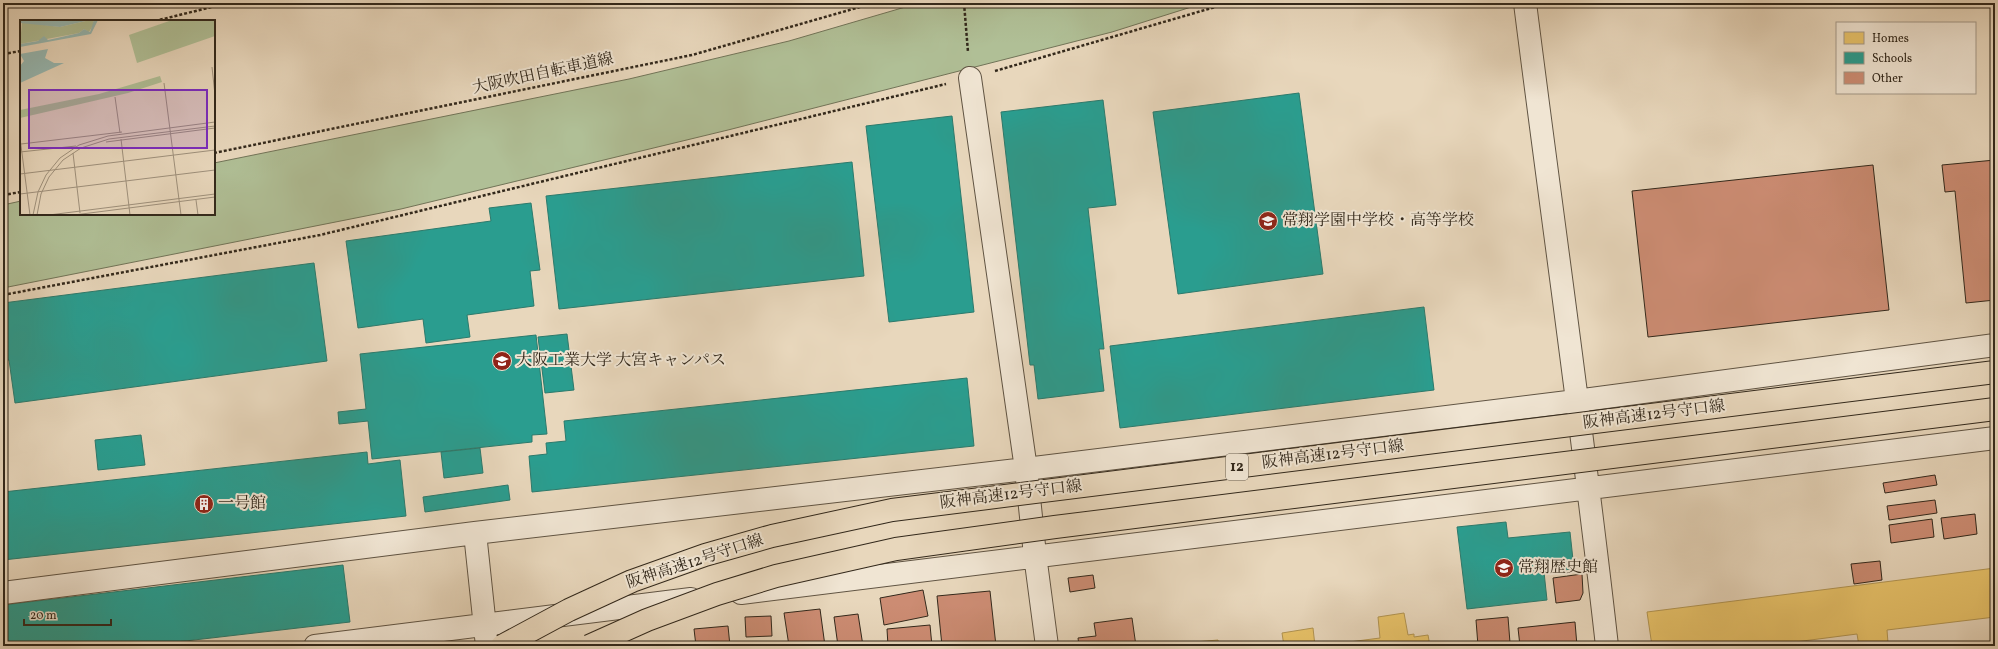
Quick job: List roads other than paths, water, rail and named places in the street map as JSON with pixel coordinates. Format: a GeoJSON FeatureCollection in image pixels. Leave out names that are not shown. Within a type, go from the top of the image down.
{"type":"FeatureCollection","features":[{"type":"Feature","properties":{"kind":"highway","name":"阪神高速12号守口線"},"geometry":{"type":"LineString","coordinates":[[502,646],[590,600],[632,581],[705,555],[772,536],[892,510],[1995,372]]}},
{"type":"Feature","properties":{"kind":"highway"},"geometry":{"type":"LineString","coordinates":[[589,646],[647,620],[717,594],[776,576],[896,549],[1101,521],[1995,409]]}},
{"type":"Feature","properties":{"kind":"street"},"geometry":{"type":"LineString","coordinates":[[1525,3],[1576,401],[1589,488],[1607,646]]}},
{"type":"Feature","properties":{"kind":"street"},"geometry":{"type":"LineString","coordinates":[[970,78],[1026,470],[1047,646]]}},
{"type":"Feature","properties":{"kind":"street"},"geometry":{"type":"LineString","coordinates":[[3,593],[475,533],[1026,470],[1576,401],[1995,345]]}},
{"type":"Feature","properties":{"kind":"street"},"geometry":{"type":"LineString","coordinates":[[315,646],[486,636],[1035,555],[1995,438]]}},
{"type":"Feature","properties":{"kind":"street"},"geometry":{"type":"LineString","coordinates":[[475,533],[486,636]]}},
{"type":"Feature","properties":{"kind":"place","name":"常翔学園中学校・高等学校"},"geometry":{"type":"Point","coordinates":[1268,221]}},
{"type":"Feature","properties":{"kind":"place","name":"大阪工業大学 大宮キャンパス"},"geometry":{"type":"Point","coordinates":[502,361]}},
{"type":"Feature","properties":{"kind":"place","name":"一号館"},"geometry":{"type":"Point","coordinates":[204,504]}},
{"type":"Feature","properties":{"kind":"place","name":"常翔歴史館"},"geometry":{"type":"Point","coordinates":[1504,568]}}]}
